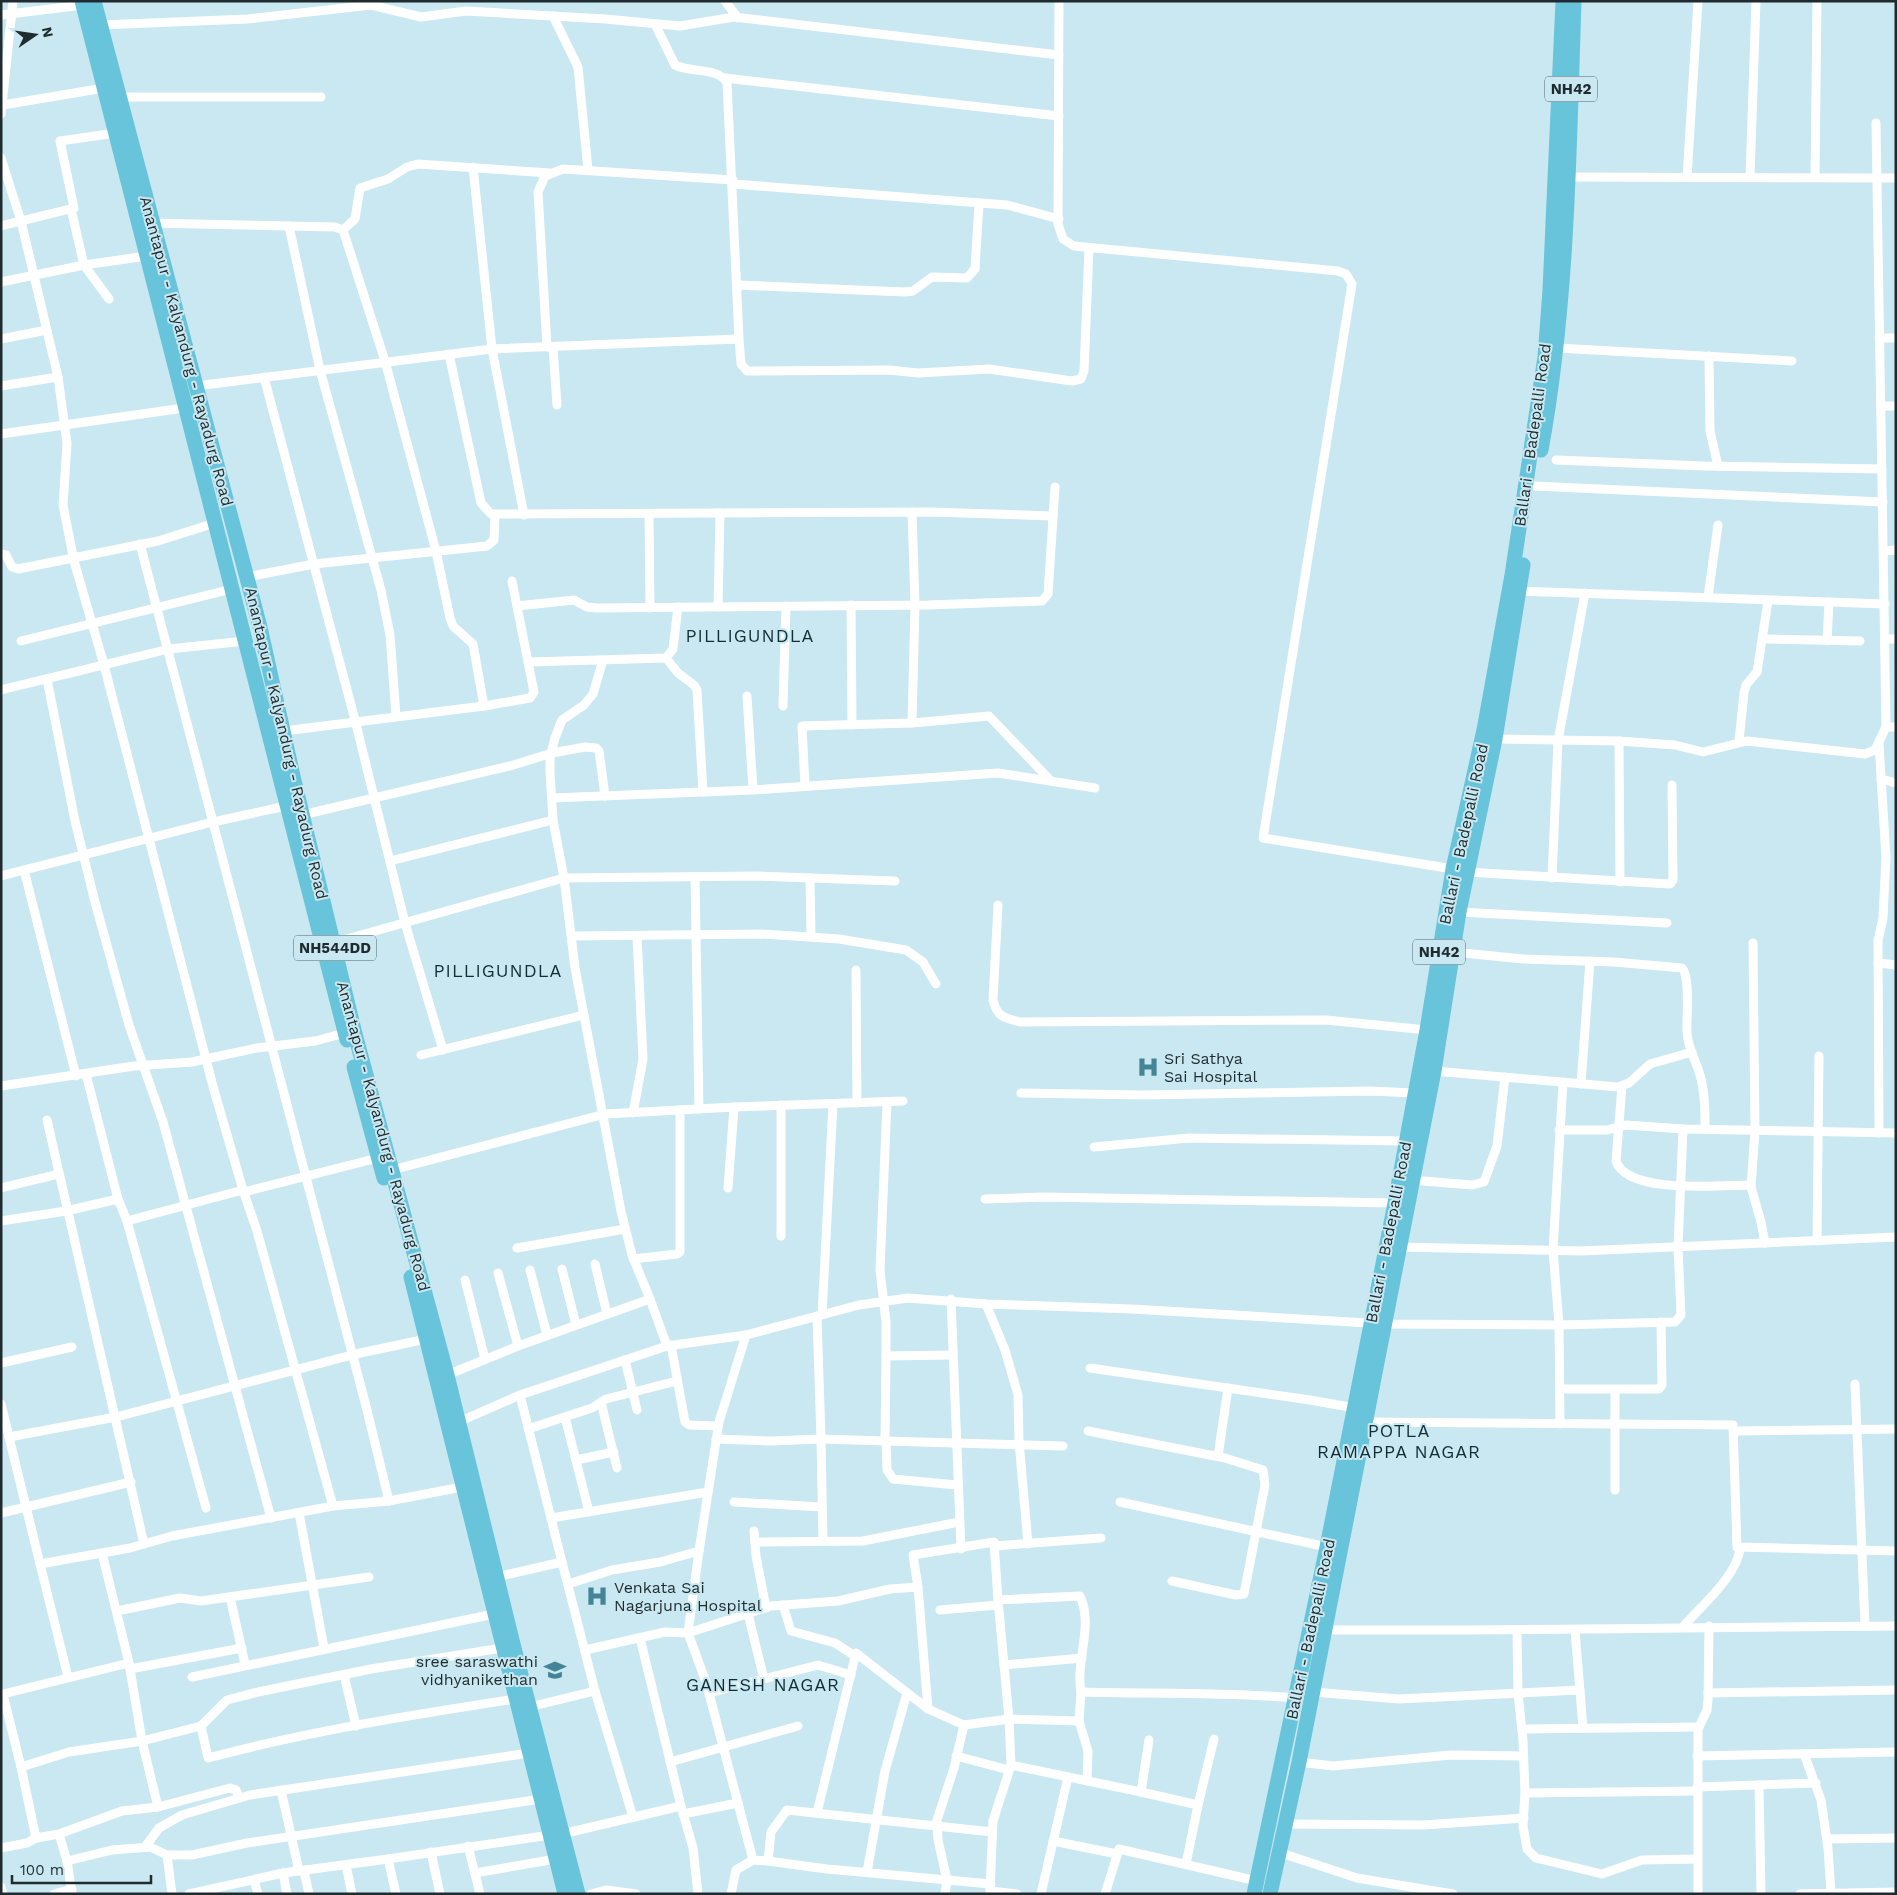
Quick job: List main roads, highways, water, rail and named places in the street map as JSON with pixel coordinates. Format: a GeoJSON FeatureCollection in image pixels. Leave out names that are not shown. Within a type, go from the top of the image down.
{"type":"FeatureCollection","features":[{"type":"Feature","properties":{"kind":"highway","name":"Ballari - Badepalli Road"},"geometry":{"type":"LineString","coordinates":[[1270,1894],[1284,1824],[1300,1762],[1324,1630],[1367,1422],[1378,1324],[1395,1203],[1414,1093],[1460,871],[1512,575],[1545,357],[1550,290],[1563,1]]}},
{"type":"Feature","properties":{"kind":"highway","name":"Ballari - Badepalli Road"},"geometry":{"type":"LineString","coordinates":[[1255,1887],[1296,1698],[1355,1408],[1400,1247],[1411,1180],[1434,1071],[1454,952],[1459,912],[1460,871],[1495,739],[1520,591],[1534,486],[1557,348],[1568,177],[1574,1]]}},
{"type":"Feature","properties":{"kind":"highway","name":"Anantapur - Kalyandurg - Rayadurg Road"},"geometry":{"type":"LineString","coordinates":[[86,3],[100,25],[120,97],[146,223],[147,256],[286,806],[328,944],[392,1170],[447,1375],[462,1487],[502,1648],[521,1705],[556,1834],[556,1859],[566,1894]]}},
{"type":"Feature","properties":{"kind":"highway","name":"Anantapur - Kalyandurg - Rayadurg Road"},"geometry":{"type":"LineString","coordinates":[[86,3],[104,88],[116,133],[196,386],[247,577],[284,731],[345,1033],[426,1339],[453,1424],[496,1577],[529,1753],[541,1799],[578,1894]]}},
{"type":"Feature","properties":{"kind":"place","name":"Sri Sathya Sai Hospital"},"geometry":{"type":"Point","coordinates":[1148,1067]}},
{"type":"Feature","properties":{"kind":"place","name":"Venkata Sai Nagarjuna Hospital"},"geometry":{"type":"Point","coordinates":[597,1596]}},
{"type":"Feature","properties":{"kind":"place","name":"sree saraswathi vidhyanikethan"},"geometry":{"type":"Point","coordinates":[555,1670]}},
{"type":"Feature","properties":{"kind":"district","name":"PILLIGUNDLA"},"geometry":{"type":"Point","coordinates":[750,636]}},
{"type":"Feature","properties":{"kind":"district","name":"PILLIGUNDLA"},"geometry":{"type":"Point","coordinates":[498,971]}},
{"type":"Feature","properties":{"kind":"district","name":"POTLA RAMAPPA NAGAR"},"geometry":{"type":"Point","coordinates":[1399,1441]}},
{"type":"Feature","properties":{"kind":"district","name":"GANESH NAGAR"},"geometry":{"type":"Point","coordinates":[763,1685]}}]}
